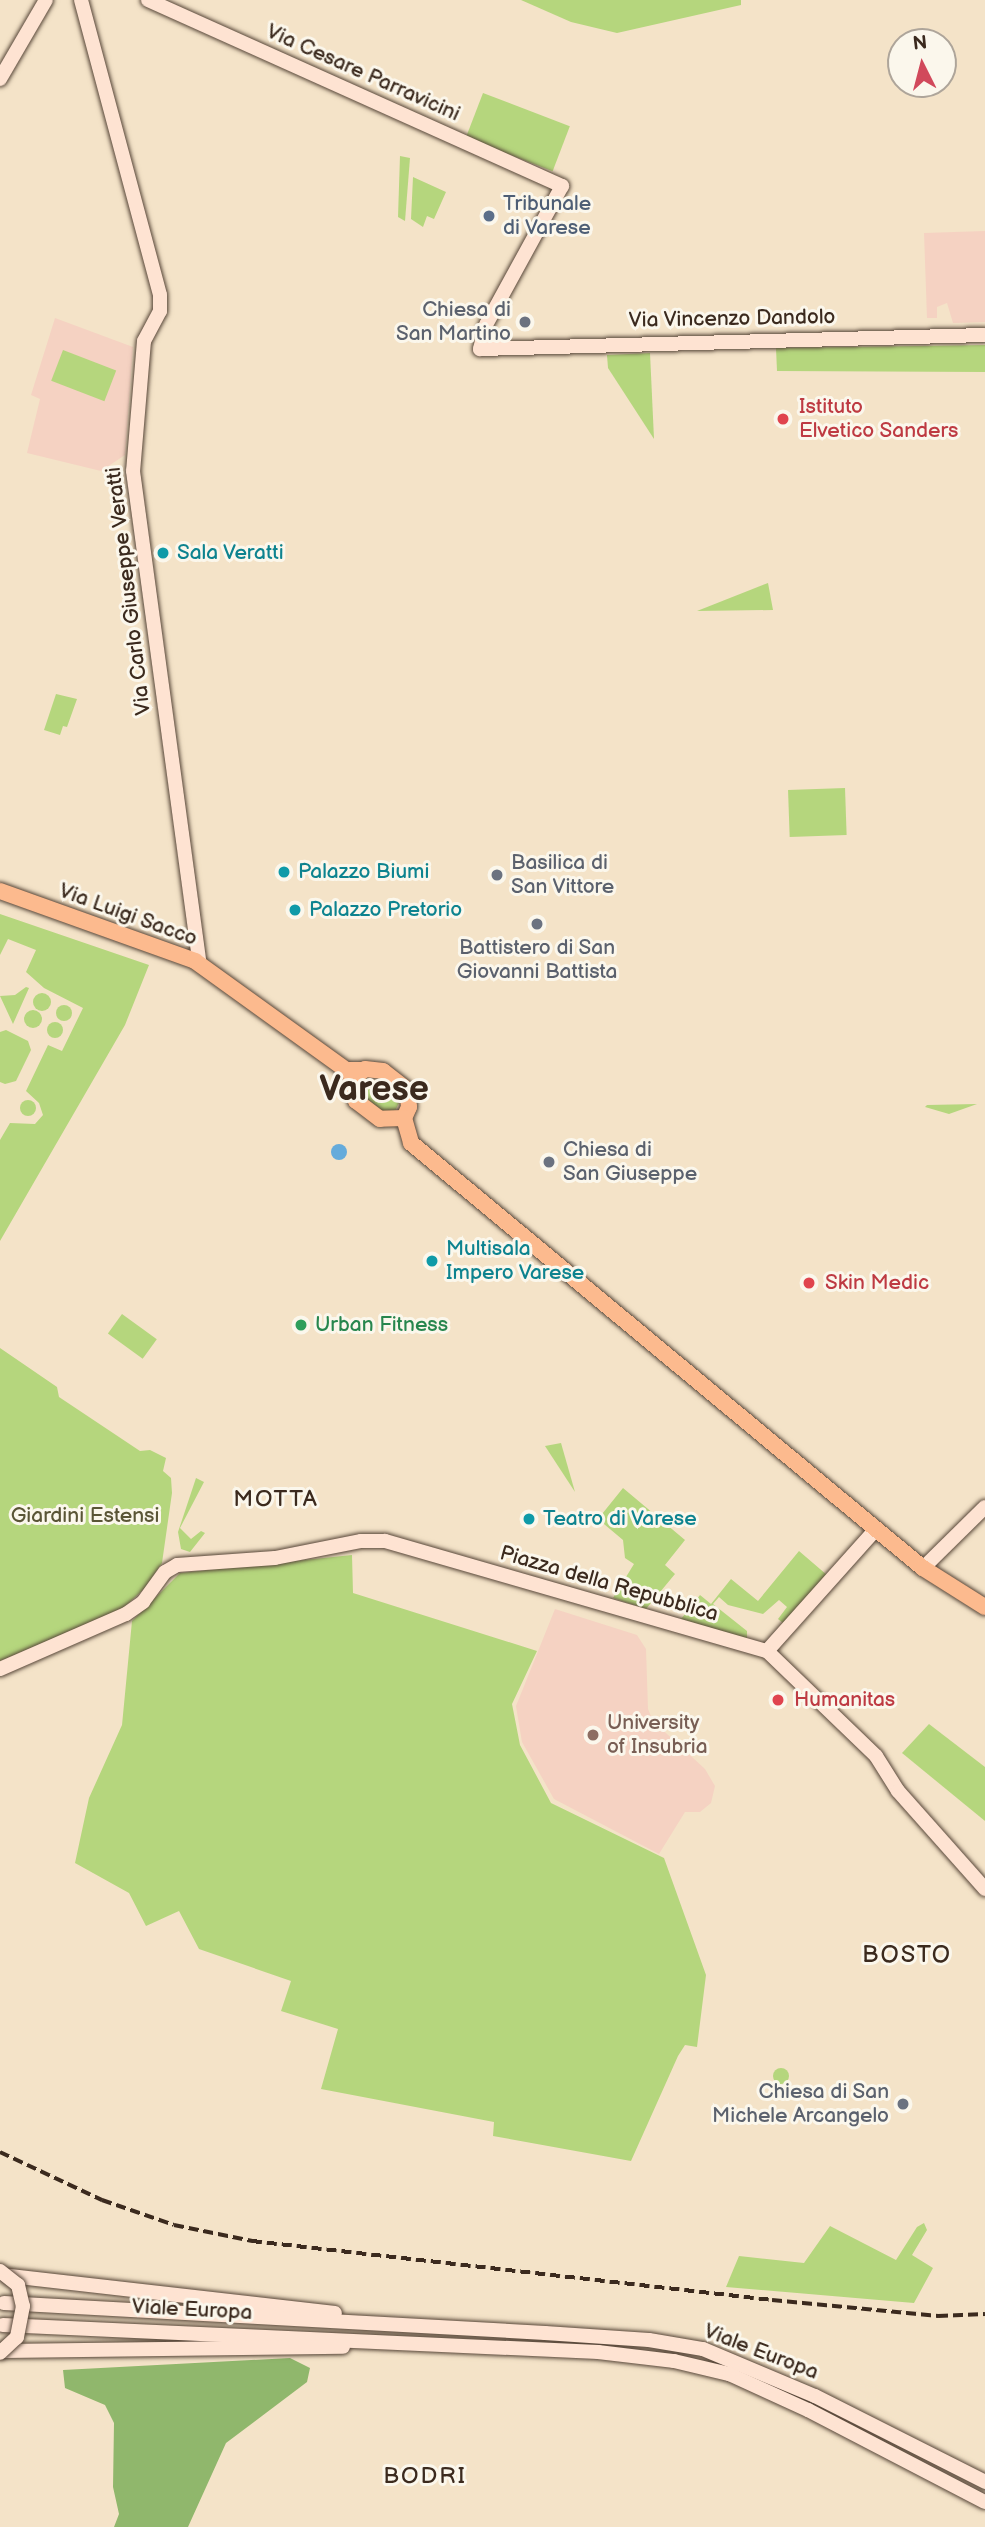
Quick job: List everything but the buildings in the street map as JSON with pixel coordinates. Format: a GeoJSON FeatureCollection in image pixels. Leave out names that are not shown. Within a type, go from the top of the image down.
{"type":"FeatureCollection","features":[{"type":"Feature","properties":{"kind":"main road","name":"Via Luigi Sacco"},"geometry":{"type":"LineString","coordinates":[[0,893],[200,964],[356,1076]]}},
{"type":"Feature","properties":{"kind":"main road"},"geometry":{"type":"LineString","coordinates":[[404,1118],[386,1121],[368,1112],[356,1101],[356,1076],[377,1069],[405,1088],[410,1102],[402,1126],[411,1143],[696,1376],[923,1568],[985,1607]]}},
{"type":"Feature","properties":{"kind":"street"},"geometry":{"type":"LineString","coordinates":[[0,79],[46,0]]}},
{"type":"Feature","properties":{"kind":"street","name":"Via Carlo Giuseppe Veratti"},"geometry":{"type":"LineString","coordinates":[[81,0],[157,285],[160,310],[145,337],[134,471],[200,964]]}},
{"type":"Feature","properties":{"kind":"street","name":"Via Cesare Parravicini"},"geometry":{"type":"LineString","coordinates":[[148,0],[562,186],[486,325],[480,349]]}},
{"type":"Feature","properties":{"kind":"street","name":"Via Vincenzo Dandolo"},"geometry":{"type":"LineString","coordinates":[[480,349],[985,335]]}},
{"type":"Feature","properties":{"kind":"street"},"geometry":{"type":"LineString","coordinates":[[923,1568],[985,1507]]}},
{"type":"Feature","properties":{"kind":"street"},"geometry":{"type":"LineString","coordinates":[[876,1529],[767,1651],[876,1756],[898,1791],[985,1889]]}},
{"type":"Feature","properties":{"kind":"street","name":"Piazza della Repubblica"},"geometry":{"type":"LineString","coordinates":[[0,1669],[126,1614],[143,1602],[165,1572],[191,1562],[254,1561],[337,1544],[385,1541],[767,1651]]}},
{"type":"Feature","properties":{"kind":"street"},"geometry":{"type":"LineString","coordinates":[[2,2352],[18,2337],[23,2315],[21,2291],[5,2273]]}},
{"type":"Feature","properties":{"kind":"street","name":"Viale Europa"},"geometry":{"type":"LineString","coordinates":[[5,2273],[419,2326]]}},
{"type":"Feature","properties":{"kind":"street","name":"Viale Europa"},"geometry":{"type":"LineString","coordinates":[[1,2326],[8,2315],[2,2302],[649,2340],[703,2349],[827,2401],[985,2482]]}},
{"type":"Feature","properties":{"kind":"street","name":"Viale Europa"},"geometry":{"type":"LineString","coordinates":[[1,2326],[637,2354],[729,2374],[890,2449],[985,2502]]}},
{"type":"Feature","properties":{"kind":"street","name":"Viale Europa"},"geometry":{"type":"LineString","coordinates":[[2,2352],[422,2343]]}},
{"type":"Feature","properties":{"kind":"shaded area"},"geometry":{"type":"Polygon","coordinates":[[[985,231],[985,322],[953,323],[947,303],[937,307],[937,318],[927,318],[924,233],[985,231]]]}},
{"type":"Feature","properties":{"kind":"shaded area"},"geometry":{"type":"Polygon","coordinates":[[[55,318],[133,347],[125,455],[101,471],[27,453],[40,399],[31,395],[55,318]]]}},
{"type":"Feature","properties":{"kind":"shaded area","name":"University of Insubria"},"geometry":{"type":"Polygon","coordinates":[[[555,1609],[637,1635],[646,1649],[648,1709],[653,1721],[705,1769],[715,1786],[711,1803],[700,1812],[685,1812],[659,1854],[554,1799],[522,1742],[516,1706],[555,1609]]]}},
{"type":"Feature","properties":{"kind":"green space"},"geometry":{"type":"Polygon","coordinates":[[[521,0],[741,0],[741,5],[617,33],[571,22],[521,0]]]}},
{"type":"Feature","properties":{"kind":"green space"},"geometry":{"type":"Polygon","coordinates":[[[483,93],[570,126],[553,171],[466,138],[483,93]]]}},
{"type":"Feature","properties":{"kind":"green space"},"geometry":{"type":"Polygon","coordinates":[[[400,156],[410,158],[405,221],[398,217],[400,156]]]}},
{"type":"Feature","properties":{"kind":"green space"},"geometry":{"type":"Polygon","coordinates":[[[413,177],[446,192],[434,219],[427,216],[423,227],[411,219],[413,177]]]}},
{"type":"Feature","properties":{"kind":"green space"},"geometry":{"type":"Polygon","coordinates":[[[985,345],[985,372],[777,371],[776,348],[985,345]]]}},
{"type":"Feature","properties":{"kind":"green space"},"geometry":{"type":"Polygon","coordinates":[[[63,350],[116,370],[104,401],[51,381],[63,350]]]}},
{"type":"Feature","properties":{"kind":"green space"},"geometry":{"type":"Polygon","coordinates":[[[650,353],[654,439],[608,368],[607,355],[650,353]]]}},
{"type":"Feature","properties":{"kind":"green space"},"geometry":{"type":"Polygon","coordinates":[[[768,583],[773,610],[697,611],[768,583]]]}},
{"type":"Feature","properties":{"kind":"green space"},"geometry":{"type":"Polygon","coordinates":[[[56,694],[77,699],[67,727],[63,726],[60,735],[44,730],[56,694]]]}},
{"type":"Feature","properties":{"kind":"green space"},"geometry":{"type":"Polygon","coordinates":[[[845,788],[847,835],[790,837],[788,790],[845,788]]]}},
{"type":"Feature","properties":{"kind":"green space"},"geometry":{"type":"Polygon","coordinates":[[[0,914],[149,965],[125,1025],[0,1241],[0,1140],[10,1123],[35,1124],[43,1115],[39,1103],[26,1091],[48,1045],[62,1051],[83,1008],[44,988],[26,972],[36,950],[8,939],[0,955],[0,914]]]}},
{"type":"Feature","properties":{"kind":"green space"},"geometry":{"type":"Polygon","coordinates":[[[26,987],[29,988],[13,1024],[0,996],[15,995],[26,987]]]}},
{"type":"Feature","properties":{"kind":"green space"},"geometry":{"type":"Polygon","coordinates":[[[42,993],[48,996],[51,1002],[48,1008],[42,1011],[36,1008],[33,1002],[36,996],[42,993]]]}},
{"type":"Feature","properties":{"kind":"green space"},"geometry":{"type":"Polygon","coordinates":[[[64,1005],[70,1007],[70,1019],[64,1021],[58,1019],[56,1013],[58,1007],[64,1005]]]}},
{"type":"Feature","properties":{"kind":"green space"},"geometry":{"type":"Polygon","coordinates":[[[33,1010],[39,1013],[42,1019],[39,1025],[33,1028],[27,1025],[24,1019],[27,1013],[33,1010]]]}},
{"type":"Feature","properties":{"kind":"green space"},"geometry":{"type":"Polygon","coordinates":[[[55,1022],[61,1024],[61,1036],[55,1038],[49,1036],[47,1030],[49,1024],[55,1022]]]}},
{"type":"Feature","properties":{"kind":"green space"},"geometry":{"type":"Polygon","coordinates":[[[6,1030],[28,1041],[31,1050],[16,1081],[5,1084],[0,1082],[0,1032],[6,1030]]]}},
{"type":"Feature","properties":{"kind":"green space"},"geometry":{"type":"Polygon","coordinates":[[[367,1078],[393,1090],[399,1103],[395,1111],[381,1112],[362,1099],[359,1082],[367,1078]]]}},
{"type":"Feature","properties":{"kind":"green space"},"geometry":{"type":"Polygon","coordinates":[[[25,1100],[31,1100],[36,1108],[34,1114],[25,1116],[20,1111],[20,1105],[25,1100]]]}},
{"type":"Feature","properties":{"kind":"green space"},"geometry":{"type":"Polygon","coordinates":[[[977,1104],[949,1114],[925,1107],[927,1105],[977,1104]]]}},
{"type":"Feature","properties":{"kind":"green space"},"geometry":{"type":"Polygon","coordinates":[[[122,1314],[157,1339],[143,1359],[108,1333],[122,1314]]]}},
{"type":"Feature","properties":{"kind":"green space","name":"Giardini Estensi"},"geometry":{"type":"Polygon","coordinates":[[[0,1348],[57,1387],[59,1397],[140,1451],[150,1450],[166,1458],[163,1471],[171,1478],[172,1493],[162,1563],[144,1589],[121,1610],[0,1661],[0,1348]]]}},
{"type":"Feature","properties":{"kind":"green space"},"geometry":{"type":"Polygon","coordinates":[[[561,1443],[575,1492],[545,1446],[561,1443]]]}},
{"type":"Feature","properties":{"kind":"green space"},"geometry":{"type":"Polygon","coordinates":[[[196,1478],[204,1482],[180,1528],[191,1539],[201,1531],[205,1533],[190,1552],[181,1549],[178,1532],[196,1478]]]}},
{"type":"Feature","properties":{"kind":"green space"},"geometry":{"type":"Polygon","coordinates":[[[623,1488],[685,1540],[665,1565],[675,1574],[646,1609],[613,1598],[634,1564],[625,1558],[623,1540],[598,1519],[623,1488]]]}},
{"type":"Feature","properties":{"kind":"green space"},"geometry":{"type":"Polygon","coordinates":[[[799,1551],[827,1575],[783,1623],[778,1619],[787,1607],[779,1600],[763,1614],[728,1605],[719,1597],[713,1604],[747,1631],[747,1639],[681,1619],[700,1595],[711,1604],[731,1579],[758,1601],[799,1551]]]}},
{"type":"Feature","properties":{"kind":"green space"},"geometry":{"type":"Polygon","coordinates":[[[352,1555],[353,1593],[537,1651],[512,1704],[520,1745],[551,1803],[664,1858],[706,1975],[697,2047],[685,2045],[678,2056],[631,2161],[493,2136],[494,2122],[321,2089],[338,2029],[281,2011],[291,1981],[199,1949],[179,1911],[146,1926],[129,1893],[75,1863],[89,1798],[122,1725],[132,1621],[180,1573],[352,1555]]]}},
{"type":"Feature","properties":{"kind":"green space"},"geometry":{"type":"Polygon","coordinates":[[[929,1724],[985,1767],[985,1821],[902,1753],[929,1724]]]}},
{"type":"Feature","properties":{"kind":"green space"},"geometry":{"type":"Polygon","coordinates":[[[778,2068],[784,2068],[789,2076],[787,2082],[778,2084],[773,2079],[773,2073],[778,2068]]]}},
{"type":"Feature","properties":{"kind":"green space"},"geometry":{"type":"Polygon","coordinates":[[[924,2223],[927,2230],[912,2255],[933,2268],[914,2303],[726,2287],[739,2256],[804,2263],[830,2226],[896,2260],[917,2227],[924,2223]]]}},
{"type":"Feature","properties":{"kind":"green space"},"geometry":{"type":"Polygon","coordinates":[[[290,2358],[310,2368],[307,2382],[226,2443],[188,2527],[114,2527],[119,2514],[113,2487],[114,2423],[105,2405],[65,2388],[63,2370],[290,2358]]]}},
{"type":"Feature","properties":{"kind":"water"},"geometry":{"type":"Polygon","coordinates":[[[339,1144],[345,1146],[345,1158],[339,1160],[333,1158],[331,1152],[333,1146],[339,1144]]]}},
{"type":"Feature","properties":{"kind":"railway"},"geometry":{"type":"LineString","coordinates":[[0,2152],[102,2200],[174,2225],[252,2241],[772,2300],[938,2316],[985,2314]]}},
{"type":"Feature","properties":{"kind":"place","name":"Tribunale di Varese"},"geometry":{"type":"Point","coordinates":[489,216]}},
{"type":"Feature","properties":{"kind":"place","name":"Chiesa di San Martino"},"geometry":{"type":"Point","coordinates":[525,322]}},
{"type":"Feature","properties":{"kind":"place","name":"Istituto Elvetico Sanders"},"geometry":{"type":"Point","coordinates":[783,419]}},
{"type":"Feature","properties":{"kind":"place","name":"Sala Veratti"},"geometry":{"type":"Point","coordinates":[163,553]}},
{"type":"Feature","properties":{"kind":"place","name":"Palazzo Biumi"},"geometry":{"type":"Point","coordinates":[284,872]}},
{"type":"Feature","properties":{"kind":"place","name":"Basilica di San Vittore"},"geometry":{"type":"Point","coordinates":[497,875]}},
{"type":"Feature","properties":{"kind":"place","name":"Palazzo Pretorio"},"geometry":{"type":"Point","coordinates":[295,910]}},
{"type":"Feature","properties":{"kind":"place","name":"Battistero di San Giovanni Battista"},"geometry":{"type":"Point","coordinates":[537,924]}},
{"type":"Feature","properties":{"kind":"place","name":"Chiesa di San Giuseppe"},"geometry":{"type":"Point","coordinates":[549,1162]}},
{"type":"Feature","properties":{"kind":"place","name":"Multisala Impero Varese"},"geometry":{"type":"Point","coordinates":[432,1261]}},
{"type":"Feature","properties":{"kind":"place","name":"Skin Medic"},"geometry":{"type":"Point","coordinates":[809,1283]}},
{"type":"Feature","properties":{"kind":"place","name":"Urban Fitness"},"geometry":{"type":"Point","coordinates":[301,1325]}},
{"type":"Feature","properties":{"kind":"place","name":"Teatro di Varese"},"geometry":{"type":"Point","coordinates":[529,1519]}},
{"type":"Feature","properties":{"kind":"place","name":"Humanitas"},"geometry":{"type":"Point","coordinates":[778,1700]}},
{"type":"Feature","properties":{"kind":"place","name":"University of Insubria"},"geometry":{"type":"Point","coordinates":[593,1735]}},
{"type":"Feature","properties":{"kind":"place","name":"Chiesa di San Michele Arcangelo"},"geometry":{"type":"Point","coordinates":[903,2104]}},
{"type":"Feature","properties":{"kind":"district","name":"Varese"},"geometry":{"type":"Point","coordinates":[374,1090]}},
{"type":"Feature","properties":{"kind":"district","name":"MOTTA"},"geometry":{"type":"Point","coordinates":[276,1499]}},
{"type":"Feature","properties":{"kind":"district","name":"BOSTO"},"geometry":{"type":"Point","coordinates":[907,1955]}},
{"type":"Feature","properties":{"kind":"district","name":"BODRI"},"geometry":{"type":"Point","coordinates":[425,2476]}}]}
